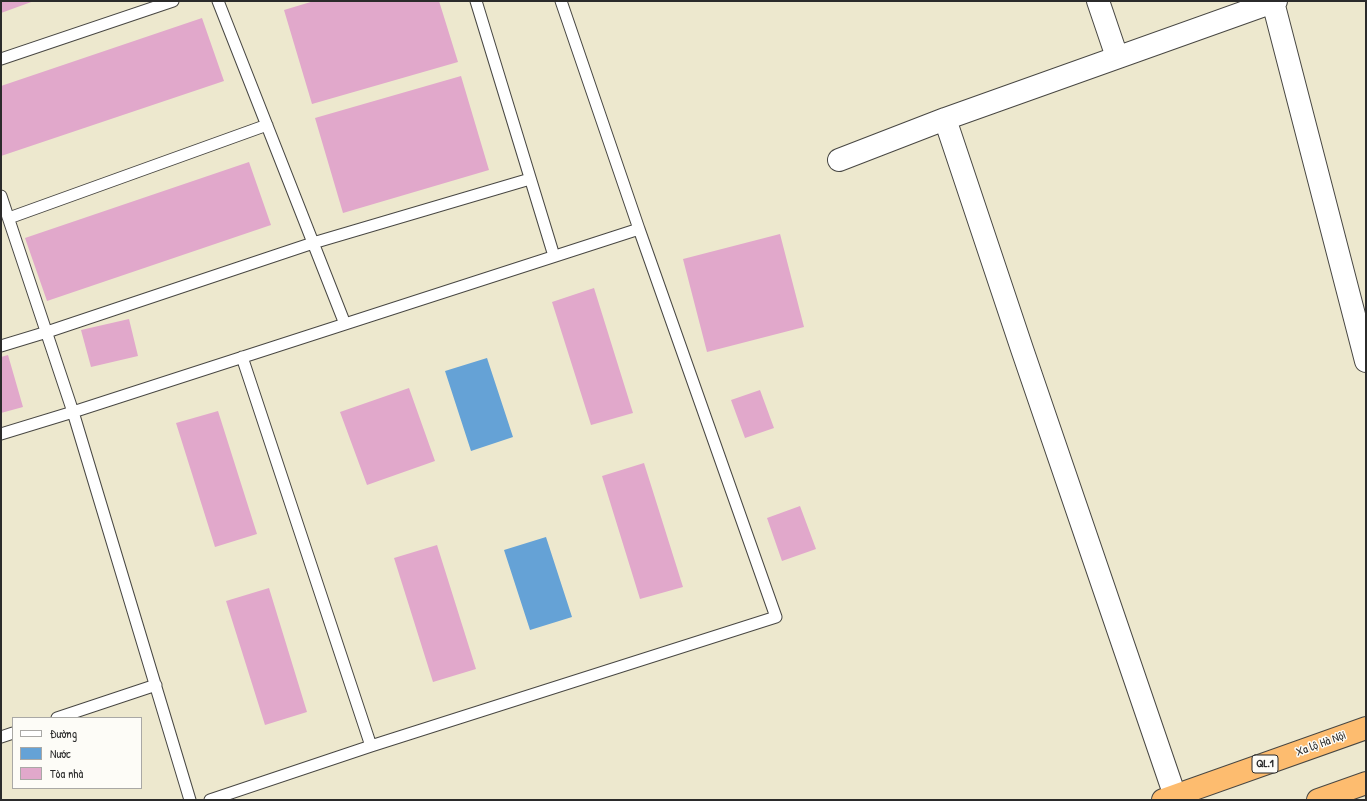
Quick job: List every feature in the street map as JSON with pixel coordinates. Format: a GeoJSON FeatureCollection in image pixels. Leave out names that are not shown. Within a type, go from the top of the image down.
{"type":"FeatureCollection","features":[{"type":"Feature","properties":{"kind":"highway","name":"Xa lộ Hà Nội"},"geometry":{"type":"LineString","coordinates":[[1169,798],[1366,728]]}},
{"type":"Feature","properties":{"kind":"highway"},"geometry":{"type":"LineString","coordinates":[[1318,800],[1366,783]]}},
{"type":"Feature","properties":{"kind":"street"},"geometry":{"type":"LineString","coordinates":[[1098,1],[1117,57]]}},
{"type":"Feature","properties":{"kind":"street"},"geometry":{"type":"LineString","coordinates":[[839,160],[946,119],[1274,1],[1366,361]]}},
{"type":"Feature","properties":{"kind":"street"},"geometry":{"type":"LineString","coordinates":[[946,119],[1169,798]]}},
{"type":"Feature","properties":{"kind":"lane"},"geometry":{"type":"LineString","coordinates":[[1,59],[173,1]]}},
{"type":"Feature","properties":{"kind":"lane"},"geometry":{"type":"LineString","coordinates":[[218,1],[345,324]]}},
{"type":"Feature","properties":{"kind":"lane"},"geometry":{"type":"LineString","coordinates":[[476,1],[554,256]]}},
{"type":"Feature","properties":{"kind":"lane"},"geometry":{"type":"LineString","coordinates":[[210,800],[370,746],[776,617],[639,229],[561,1]]}},
{"type":"Feature","properties":{"kind":"lane"},"geometry":{"type":"LineString","coordinates":[[8,218],[267,125]]}},
{"type":"Feature","properties":{"kind":"lane"},"geometry":{"type":"LineString","coordinates":[[1,346],[313,243],[530,179]]}},
{"type":"Feature","properties":{"kind":"lane"},"geometry":{"type":"LineString","coordinates":[[1,196],[73,412],[190,800]]}},
{"type":"Feature","properties":{"kind":"lane"},"geometry":{"type":"LineString","coordinates":[[1,434],[639,229]]}},
{"type":"Feature","properties":{"kind":"lane"},"geometry":{"type":"LineString","coordinates":[[242,357],[370,746]]}},
{"type":"Feature","properties":{"kind":"lane"},"geometry":{"type":"LineString","coordinates":[[59,717],[156,685]]}},
{"type":"Feature","properties":{"kind":"lane"},"geometry":{"type":"LineString","coordinates":[[1,737],[12,733]]}},
{"type":"Feature","properties":{"kind":"water"},"geometry":{"type":"Polygon","coordinates":[[[487,358],[513,437],[471,451],[445,371],[487,358]]]}},
{"type":"Feature","properties":{"kind":"water"},"geometry":{"type":"Polygon","coordinates":[[[546,537],[572,617],[530,630],[504,550],[546,537]]]}},
{"type":"Feature","properties":{"kind":"building"},"geometry":{"type":"Polygon","coordinates":[[[1,1],[34,1],[1,13],[1,1]]]}},
{"type":"Feature","properties":{"kind":"building"},"geometry":{"type":"Polygon","coordinates":[[[314,1],[439,1],[458,62],[312,104],[284,10],[314,1]]]}},
{"type":"Feature","properties":{"kind":"building"},"geometry":{"type":"Polygon","coordinates":[[[202,18],[224,81],[1,156],[1,86],[202,18]]]}},
{"type":"Feature","properties":{"kind":"building"},"geometry":{"type":"Polygon","coordinates":[[[461,76],[489,170],[343,213],[315,118],[461,76]]]}},
{"type":"Feature","properties":{"kind":"building"},"geometry":{"type":"Polygon","coordinates":[[[249,162],[271,225],[47,301],[25,238],[249,162]]]}},
{"type":"Feature","properties":{"kind":"building"},"geometry":{"type":"Polygon","coordinates":[[[780,234],[804,327],[707,352],[683,259],[780,234]]]}},
{"type":"Feature","properties":{"kind":"building"},"geometry":{"type":"Polygon","coordinates":[[[594,288],[633,413],[591,425],[552,302],[594,288]]]}},
{"type":"Feature","properties":{"kind":"building"},"geometry":{"type":"Polygon","coordinates":[[[129,319],[138,356],[91,367],[81,330],[129,319]]]}},
{"type":"Feature","properties":{"kind":"building"},"geometry":{"type":"Polygon","coordinates":[[[8,355],[23,407],[1,413],[1,357],[8,355]]]}},
{"type":"Feature","properties":{"kind":"building"},"geometry":{"type":"Polygon","coordinates":[[[409,388],[435,461],[367,485],[340,412],[409,388]]]}},
{"type":"Feature","properties":{"kind":"building"},"geometry":{"type":"Polygon","coordinates":[[[760,390],[774,428],[745,438],[731,400],[760,390]]]}},
{"type":"Feature","properties":{"kind":"building"},"geometry":{"type":"Polygon","coordinates":[[[218,411],[257,534],[215,547],[176,423],[218,411]]]}},
{"type":"Feature","properties":{"kind":"building"},"geometry":{"type":"Polygon","coordinates":[[[644,463],[683,587],[640,599],[602,476],[644,463]]]}},
{"type":"Feature","properties":{"kind":"building"},"geometry":{"type":"Polygon","coordinates":[[[800,506],[816,549],[782,561],[767,518],[800,506]]]}},
{"type":"Feature","properties":{"kind":"building"},"geometry":{"type":"Polygon","coordinates":[[[437,545],[476,669],[433,682],[394,558],[437,545]]]}},
{"type":"Feature","properties":{"kind":"building"},"geometry":{"type":"Polygon","coordinates":[[[269,588],[307,712],[265,725],[226,601],[269,588]]]}}]}
